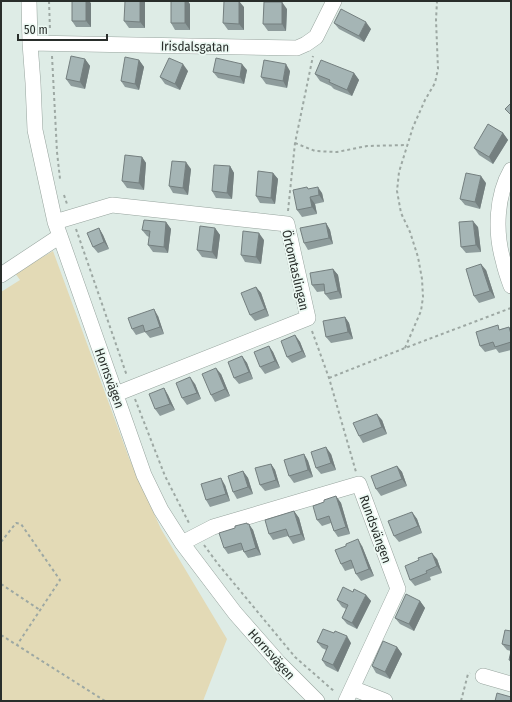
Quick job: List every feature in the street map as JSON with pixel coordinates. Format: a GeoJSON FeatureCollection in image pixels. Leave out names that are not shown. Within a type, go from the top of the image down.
{"type":"FeatureCollection","features":[{"type":"Feature","properties":{"kind":"street","name":"Hornsvägen"},"geometry":{"type":"LineString","coordinates":[[29,1],[35,130],[55,222],[144,475],[161,510],[182,543],[235,613],[279,663],[317,701]]}},
{"type":"Feature","properties":{"kind":"street"},"geometry":{"type":"LineString","coordinates":[[316,37],[334,1]]}},
{"type":"Feature","properties":{"kind":"street","name":"Irisdalsgatan"},"geometry":{"type":"LineString","coordinates":[[30,42],[297,48],[316,37]]}},
{"type":"Feature","properties":{"kind":"street"},"geometry":{"type":"LineString","coordinates":[[511,170],[502,193],[498,216],[502,259],[511,286]]}},
{"type":"Feature","properties":{"kind":"street","name":"Örtomtaslingan"},"geometry":{"type":"LineString","coordinates":[[55,222],[112,205],[287,224],[308,318],[116,394]]}},
{"type":"Feature","properties":{"kind":"street"},"geometry":{"type":"LineString","coordinates":[[1,275],[60,236]]}},
{"type":"Feature","properties":{"kind":"street","name":"Rundsvängen"},"geometry":{"type":"LineString","coordinates":[[182,543],[214,527],[360,484],[398,589],[349,695]]}},
{"type":"Feature","properties":{"kind":"street"},"geometry":{"type":"LineString","coordinates":[[483,676],[511,684]]}},
{"type":"Feature","properties":{"kind":"street"},"geometry":{"type":"LineString","coordinates":[[349,695],[385,701]]}},
{"type":"Feature","properties":{"kind":"path"},"geometry":{"type":"LineString","coordinates":[[405,348],[421,311],[422,279],[418,257],[410,232],[401,213],[396,190],[399,172],[414,127],[422,107],[435,83],[438,69],[436,20],[437,1]]}},
{"type":"Feature","properties":{"kind":"path"},"geometry":{"type":"LineString","coordinates":[[287,224],[295,143],[316,37]]}},
{"type":"Feature","properties":{"kind":"path"},"geometry":{"type":"LineString","coordinates":[[295,143],[315,151],[337,152],[367,146],[408,145]]}},
{"type":"Feature","properties":{"kind":"path"},"geometry":{"type":"LineString","coordinates":[[329,378],[511,308]]}},
{"type":"Feature","properties":{"kind":"path"},"geometry":{"type":"LineString","coordinates":[[308,318],[329,378],[360,484]]}},
{"type":"Feature","properties":{"kind":"path"},"geometry":{"type":"LineString","coordinates":[[1,542],[16,523],[21,524],[60,580],[17,645]]}},
{"type":"Feature","properties":{"kind":"path"},"geometry":{"type":"LineString","coordinates":[[1,584],[41,610]]}},
{"type":"Feature","properties":{"kind":"path"},"geometry":{"type":"LineString","coordinates":[[1,635],[105,701]]}},
{"type":"Feature","properties":{"kind":"path"},"geometry":{"type":"LineString","coordinates":[[460,701],[468,674],[473,671],[483,676]]}},
{"type":"Feature","properties":{"kind":"shaded area"},"geometry":{"type":"Polygon","coordinates":[[[53,251],[129,458],[161,529],[227,639],[203,701],[1,701],[1,292],[20,280],[15,273],[53,251]]]}},
{"type":"Feature","properties":{"kind":"building"},"geometry":{"type":"Polygon","coordinates":[[[72,1],[86,1],[86,21],[72,21],[72,1]]]}},
{"type":"Feature","properties":{"kind":"building"},"geometry":{"type":"Polygon","coordinates":[[[125,1],[140,1],[140,22],[124,21],[125,1]]]}},
{"type":"Feature","properties":{"kind":"building"},"geometry":{"type":"Polygon","coordinates":[[[171,1],[185,1],[185,23],[171,23],[171,1]]]}},
{"type":"Feature","properties":{"kind":"building"},"geometry":{"type":"Polygon","coordinates":[[[224,1],[239,1],[239,24],[223,23],[224,1]]]}},
{"type":"Feature","properties":{"kind":"building"},"geometry":{"type":"Polygon","coordinates":[[[264,2],[282,2],[282,24],[263,24],[264,2]]]}},
{"type":"Feature","properties":{"kind":"building"},"geometry":{"type":"Polygon","coordinates":[[[341,9],[366,22],[359,36],[334,23],[341,9]]]}},
{"type":"Feature","properties":{"kind":"building"},"geometry":{"type":"Polygon","coordinates":[[[71,56],[85,59],[80,82],[66,79],[71,56]]]}},
{"type":"Feature","properties":{"kind":"building"},"geometry":{"type":"Polygon","coordinates":[[[125,57],[139,60],[135,84],[121,81],[125,57]]]}},
{"type":"Feature","properties":{"kind":"building"},"geometry":{"type":"Polygon","coordinates":[[[169,58],[183,64],[175,84],[160,77],[169,58]]]}},
{"type":"Feature","properties":{"kind":"building"},"geometry":{"type":"Polygon","coordinates":[[[216,58],[242,64],[240,77],[213,72],[216,58]]]}},
{"type":"Feature","properties":{"kind":"building"},"geometry":{"type":"Polygon","coordinates":[[[264,60],[286,64],[283,81],[261,77],[264,60]]]}},
{"type":"Feature","properties":{"kind":"building"},"geometry":{"type":"Polygon","coordinates":[[[321,60],[354,73],[347,90],[329,82],[330,80],[315,74],[321,60]]]}},
{"type":"Feature","properties":{"kind":"building"},"geometry":{"type":"Polygon","coordinates":[[[511,103],[511,115],[505,109],[511,103]]]}},
{"type":"Feature","properties":{"kind":"building"},"geometry":{"type":"Polygon","coordinates":[[[488,124],[503,133],[489,157],[474,148],[488,124]]]}},
{"type":"Feature","properties":{"kind":"building"},"geometry":{"type":"Polygon","coordinates":[[[125,155],[142,157],[139,183],[122,181],[125,155]]]}},
{"type":"Feature","properties":{"kind":"building"},"geometry":{"type":"Polygon","coordinates":[[[172,161],[186,162],[183,188],[169,186],[172,161]]]}},
{"type":"Feature","properties":{"kind":"building"},"geometry":{"type":"Polygon","coordinates":[[[214,165],[230,166],[227,193],[212,191],[214,165]]]}},
{"type":"Feature","properties":{"kind":"building"},"geometry":{"type":"Polygon","coordinates":[[[258,171],[273,173],[271,198],[256,196],[258,171]]]}},
{"type":"Feature","properties":{"kind":"building"},"geometry":{"type":"Polygon","coordinates":[[[466,173],[481,176],[475,202],[460,199],[466,173]]]}},
{"type":"Feature","properties":{"kind":"building"},"geometry":{"type":"Polygon","coordinates":[[[307,187],[308,189],[318,187],[319,195],[310,197],[312,207],[297,210],[293,190],[307,187]]]}},
{"type":"Feature","properties":{"kind":"building"},"geometry":{"type":"Polygon","coordinates":[[[144,220],[166,222],[164,247],[148,245],[150,231],[142,230],[144,220]]]}},
{"type":"Feature","properties":{"kind":"building"},"geometry":{"type":"Polygon","coordinates":[[[473,221],[476,245],[461,247],[459,222],[473,221]]]}},
{"type":"Feature","properties":{"kind":"building"},"geometry":{"type":"Polygon","coordinates":[[[326,223],[329,238],[304,243],[300,228],[326,223]]]}},
{"type":"Feature","properties":{"kind":"building"},"geometry":{"type":"Polygon","coordinates":[[[200,226],[215,228],[212,252],[197,250],[200,226]]]}},
{"type":"Feature","properties":{"kind":"building"},"geometry":{"type":"Polygon","coordinates":[[[99,228],[104,242],[93,247],[87,233],[99,228]]]}},
{"type":"Feature","properties":{"kind":"building"},"geometry":{"type":"Polygon","coordinates":[[[243,231],[259,233],[256,257],[241,255],[243,231]]]}},
{"type":"Feature","properties":{"kind":"building"},"geometry":{"type":"Polygon","coordinates":[[[481,264],[490,291],[474,296],[466,269],[481,264]]]}},
{"type":"Feature","properties":{"kind":"building"},"geometry":{"type":"Polygon","coordinates":[[[333,269],[338,291],[325,294],[324,284],[312,285],[310,273],[333,269]]]}},
{"type":"Feature","properties":{"kind":"building"},"geometry":{"type":"Polygon","coordinates":[[[256,287],[265,309],[250,315],[241,293],[256,287]]]}},
{"type":"Feature","properties":{"kind":"building"},"geometry":{"type":"Polygon","coordinates":[[[154,309],[160,327],[145,332],[143,325],[132,329],[128,318],[154,309]]]}},
{"type":"Feature","properties":{"kind":"building"},"geometry":{"type":"Polygon","coordinates":[[[345,317],[348,332],[326,337],[323,321],[345,317]]]}},
{"type":"Feature","properties":{"kind":"building"},"geometry":{"type":"Polygon","coordinates":[[[498,325],[499,330],[509,327],[511,342],[495,347],[493,342],[480,346],[476,332],[498,325]]]}},
{"type":"Feature","properties":{"kind":"building"},"geometry":{"type":"Polygon","coordinates":[[[295,335],[302,351],[287,357],[281,341],[295,335]]]}},
{"type":"Feature","properties":{"kind":"building"},"geometry":{"type":"Polygon","coordinates":[[[269,346],[275,361],[260,367],[254,352],[269,346]]]}},
{"type":"Feature","properties":{"kind":"building"},"geometry":{"type":"Polygon","coordinates":[[[242,356],[249,372],[234,378],[228,362],[242,356]]]}},
{"type":"Feature","properties":{"kind":"building"},"geometry":{"type":"Polygon","coordinates":[[[216,368],[225,389],[211,395],[202,374],[216,368]]]}},
{"type":"Feature","properties":{"kind":"building"},"geometry":{"type":"Polygon","coordinates":[[[190,377],[197,393],[182,398],[176,383],[190,377]]]}},
{"type":"Feature","properties":{"kind":"building"},"geometry":{"type":"Polygon","coordinates":[[[164,388],[170,404],[155,409],[149,394],[164,388]]]}},
{"type":"Feature","properties":{"kind":"building"},"geometry":{"type":"Polygon","coordinates":[[[377,414],[382,427],[359,436],[353,423],[377,414]]]}},
{"type":"Feature","properties":{"kind":"building"},"geometry":{"type":"Polygon","coordinates":[[[326,447],[331,463],[316,468],[311,452],[326,447]]]}},
{"type":"Feature","properties":{"kind":"building"},"geometry":{"type":"Polygon","coordinates":[[[304,454],[308,470],[289,476],[284,460],[304,454]]]}},
{"type":"Feature","properties":{"kind":"building"},"geometry":{"type":"Polygon","coordinates":[[[271,464],[276,480],[260,485],[255,468],[271,464]]]}},
{"type":"Feature","properties":{"kind":"building"},"geometry":{"type":"Polygon","coordinates":[[[397,466],[402,479],[376,489],[371,476],[397,466]]]}},
{"type":"Feature","properties":{"kind":"building"},"geometry":{"type":"Polygon","coordinates":[[[243,471],[248,487],[233,492],[228,476],[243,471]]]}},
{"type":"Feature","properties":{"kind":"building"},"geometry":{"type":"Polygon","coordinates":[[[221,478],[226,494],[206,500],[201,484],[221,478]]]}},
{"type":"Feature","properties":{"kind":"building"},"geometry":{"type":"Polygon","coordinates":[[[336,496],[346,527],[334,531],[329,516],[317,520],[313,506],[336,496]]]}},
{"type":"Feature","properties":{"kind":"building"},"geometry":{"type":"Polygon","coordinates":[[[294,511],[301,534],[289,537],[286,529],[269,534],[265,520],[294,511]]]}},
{"type":"Feature","properties":{"kind":"building"},"geometry":{"type":"Polygon","coordinates":[[[412,512],[418,526],[394,536],[388,521],[412,512]]]}},
{"type":"Feature","properties":{"kind":"building"},"geometry":{"type":"Polygon","coordinates":[[[247,523],[249,524],[256,548],[244,552],[241,543],[224,548],[219,533],[235,528],[235,526],[247,523]]]}},
{"type":"Feature","properties":{"kind":"building"},"geometry":{"type":"Polygon","coordinates":[[[358,539],[369,569],[356,574],[351,560],[341,564],[335,550],[358,539]]]}},
{"type":"Feature","properties":{"kind":"building"},"geometry":{"type":"Polygon","coordinates":[[[432,553],[437,566],[426,571],[427,573],[410,580],[405,566],[419,560],[418,558],[432,553]]]}},
{"type":"Feature","properties":{"kind":"building"},"geometry":{"type":"Polygon","coordinates":[[[343,587],[353,592],[354,589],[366,595],[352,623],[342,618],[348,605],[337,600],[343,587]]]}},
{"type":"Feature","properties":{"kind":"building"},"geometry":{"type":"Polygon","coordinates":[[[406,594],[420,601],[409,624],[395,618],[406,594]]]}},
{"type":"Feature","properties":{"kind":"building"},"geometry":{"type":"Polygon","coordinates":[[[323,629],[334,633],[335,631],[347,636],[333,665],[322,660],[328,646],[317,642],[323,629]]]}},
{"type":"Feature","properties":{"kind":"building"},"geometry":{"type":"Polygon","coordinates":[[[505,630],[511,631],[511,646],[502,644],[505,630]]]}},
{"type":"Feature","properties":{"kind":"building"},"geometry":{"type":"Polygon","coordinates":[[[383,641],[397,647],[385,672],[372,666],[383,641]]]}},
{"type":"Feature","properties":{"kind":"building"},"geometry":{"type":"Polygon","coordinates":[[[497,693],[511,697],[511,701],[495,701],[497,693]]]}}]}
